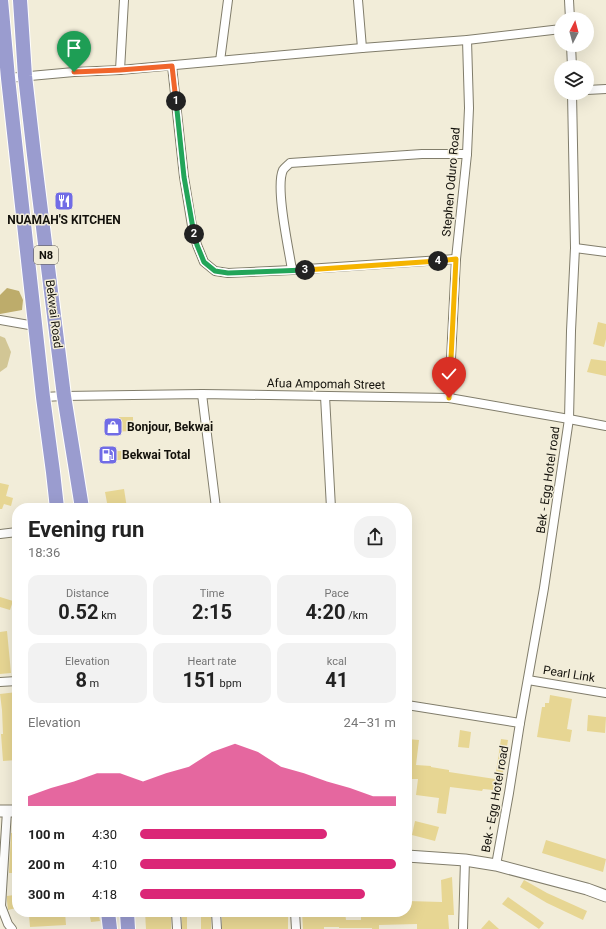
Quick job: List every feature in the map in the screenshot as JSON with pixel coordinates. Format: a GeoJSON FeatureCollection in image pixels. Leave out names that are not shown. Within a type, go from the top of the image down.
{"type":"FeatureCollection","features":[{"type":"Feature","properties":{"kind":"highway","name":"Bekwai Road"},"geometry":{"type":"LineString","coordinates":[[1,0],[35,326],[56,503]]}},
{"type":"Feature","properties":{"kind":"highway","name":"Bekwai Road"},"geometry":{"type":"LineString","coordinates":[[20,0],[25,76],[64,396],[81,503]]}},
{"type":"Feature","properties":{"kind":"highway"},"geometry":{"type":"LineString","coordinates":[[109,917],[110,929]]}},
{"type":"Feature","properties":{"kind":"highway"},"geometry":{"type":"LineString","coordinates":[[127,917],[128,929]]}},
{"type":"Feature","properties":{"kind":"street"},"geometry":{"type":"LineString","coordinates":[[120,70],[124,0]]}},
{"type":"Feature","properties":{"kind":"street"},"geometry":{"type":"LineString","coordinates":[[220,61],[228,0]]}},
{"type":"Feature","properties":{"kind":"street"},"geometry":{"type":"LineString","coordinates":[[358,0],[362,48]]}},
{"type":"Feature","properties":{"kind":"street"},"geometry":{"type":"LineString","coordinates":[[569,0],[570,12]]}},
{"type":"Feature","properties":{"kind":"street"},"geometry":{"type":"LineString","coordinates":[[8,78],[172,66],[362,48],[467,40],[554,30]]}},
{"type":"Feature","properties":{"kind":"street","name":"Stephen Oduro Road"},"geometry":{"type":"LineString","coordinates":[[449,398],[456,259],[467,154],[469,108],[467,40]]}},
{"type":"Feature","properties":{"kind":"street"},"geometry":{"type":"LineString","coordinates":[[172,66],[184,177],[197,245],[204,262],[215,271],[228,273],[292,270],[456,259]]}},
{"type":"Feature","properties":{"kind":"street"},"geometry":{"type":"LineString","coordinates":[[594,90],[606,89]]}},
{"type":"Feature","properties":{"kind":"street","name":"Bek - Egg Hotel road"},"geometry":{"type":"LineString","coordinates":[[496,865],[544,588],[569,419],[575,248],[572,100]]}},
{"type":"Feature","properties":{"kind":"street"},"geometry":{"type":"LineString","coordinates":[[292,270],[283,218],[281,179],[284,169],[290,163],[422,154],[467,154]]}},
{"type":"Feature","properties":{"kind":"street"},"geometry":{"type":"LineString","coordinates":[[575,248],[606,252]]}},
{"type":"Feature","properties":{"kind":"street"},"geometry":{"type":"LineString","coordinates":[[0,320],[35,326]]}},
{"type":"Feature","properties":{"kind":"street"},"geometry":{"type":"LineString","coordinates":[[202,394],[215,503]]}},
{"type":"Feature","properties":{"kind":"street","name":"Afua Ampomah Street"},"geometry":{"type":"LineString","coordinates":[[43,397],[202,394],[449,398],[606,426]]}},
{"type":"Feature","properties":{"kind":"street"},"geometry":{"type":"LineString","coordinates":[[325,396],[331,503]]}},
{"type":"Feature","properties":{"kind":"street"},"geometry":{"type":"LineString","coordinates":[[0,534],[12,533]]}},
{"type":"Feature","properties":{"kind":"street","name":"Pearl Link"},"geometry":{"type":"LineString","coordinates":[[528,680],[606,693]]}},
{"type":"Feature","properties":{"kind":"street"},"geometry":{"type":"LineString","coordinates":[[0,682],[12,681]]}},
{"type":"Feature","properties":{"kind":"street"},"geometry":{"type":"LineString","coordinates":[[412,706],[520,723]]}},
{"type":"Feature","properties":{"kind":"street"},"geometry":{"type":"LineString","coordinates":[[8,811],[1,906],[8,924],[12,929]]}},
{"type":"Feature","properties":{"kind":"street"},"geometry":{"type":"LineString","coordinates":[[412,856],[465,860],[496,865],[587,889],[606,896]]}},
{"type":"Feature","properties":{"kind":"street"},"geometry":{"type":"LineString","coordinates":[[463,929],[465,860]]}},
{"type":"Feature","properties":{"kind":"street"},"geometry":{"type":"LineString","coordinates":[[176,917],[177,929]]}},
{"type":"Feature","properties":{"kind":"street"},"geometry":{"type":"LineString","coordinates":[[216,917],[217,929]]}},
{"type":"Feature","properties":{"kind":"street"},"geometry":{"type":"LineString","coordinates":[[295,917],[296,929]]}},
{"type":"Feature","properties":{"kind":"shaded area"},"geometry":{"type":"Polygon","coordinates":[[[7,288],[19,291],[23,300],[22,310],[0,314],[0,295],[7,288]]]}},
{"type":"Feature","properties":{"kind":"shaded area"},"geometry":{"type":"Polygon","coordinates":[[[0,336],[5,338],[11,352],[7,367],[0,372],[0,336]]]}},
{"type":"Feature","properties":{"kind":"building"},"geometry":{"type":"Polygon","coordinates":[[[598,322],[606,324],[606,339],[604,347],[593,344],[598,322]]]}},
{"type":"Feature","properties":{"kind":"building"},"geometry":{"type":"Polygon","coordinates":[[[591,359],[606,361],[606,376],[587,372],[591,359]]]}},
{"type":"Feature","properties":{"kind":"building"},"geometry":{"type":"Polygon","coordinates":[[[119,417],[133,417],[133,431],[107,432],[107,423],[119,423],[119,417]]]}},
{"type":"Feature","properties":{"kind":"building"},"geometry":{"type":"Polygon","coordinates":[[[105,451],[122,451],[122,460],[105,460],[105,451]]]}},
{"type":"Feature","properties":{"kind":"building"},"geometry":{"type":"Polygon","coordinates":[[[0,483],[9,485],[6,496],[13,498],[11,506],[4,504],[2,509],[0,509],[0,483]]]}},
{"type":"Feature","properties":{"kind":"building"},"geometry":{"type":"Polygon","coordinates":[[[124,489],[126,503],[107,503],[105,492],[124,489]]]}},
{"type":"Feature","properties":{"kind":"building"},"geometry":{"type":"Polygon","coordinates":[[[0,597],[12,601],[10,610],[0,607],[0,597]]]}},
{"type":"Feature","properties":{"kind":"building"},"geometry":{"type":"Polygon","coordinates":[[[7,631],[11,673],[0,674],[0,632],[7,631]]]}},
{"type":"Feature","properties":{"kind":"building"},"geometry":{"type":"Polygon","coordinates":[[[12,693],[12,760],[3,761],[1,734],[3,734],[2,710],[0,694],[12,693]]]}},
{"type":"Feature","properties":{"kind":"building"},"geometry":{"type":"Polygon","coordinates":[[[550,695],[572,699],[567,729],[572,730],[570,742],[537,737],[542,707],[545,707],[545,703],[549,703],[550,695]]]}},
{"type":"Feature","properties":{"kind":"building"},"geometry":{"type":"Polygon","coordinates":[[[588,715],[606,717],[605,733],[587,731],[588,715]]]}},
{"type":"Feature","properties":{"kind":"building"},"geometry":{"type":"Polygon","coordinates":[[[460,730],[471,732],[469,748],[458,747],[460,730]]]}},
{"type":"Feature","properties":{"kind":"building"},"geometry":{"type":"Polygon","coordinates":[[[412,739],[419,740],[416,765],[431,766],[449,770],[449,772],[495,779],[493,790],[483,789],[482,791],[450,787],[446,814],[437,813],[439,798],[416,795],[418,779],[412,779],[412,739]]]}},
{"type":"Feature","properties":{"kind":"building"},"geometry":{"type":"Polygon","coordinates":[[[501,739],[508,740],[503,773],[496,772],[501,739]]]}},
{"type":"Feature","properties":{"kind":"building"},"geometry":{"type":"Polygon","coordinates":[[[415,821],[439,827],[435,841],[412,835],[415,821]]]}},
{"type":"Feature","properties":{"kind":"building"},"geometry":{"type":"Polygon","coordinates":[[[11,833],[12,833],[12,873],[9,873],[11,833]]]}},
{"type":"Feature","properties":{"kind":"building"},"geometry":{"type":"Polygon","coordinates":[[[546,840],[606,859],[603,872],[542,853],[546,840]]]}},
{"type":"Feature","properties":{"kind":"building"},"geometry":{"type":"Polygon","coordinates":[[[452,877],[454,915],[448,915],[449,929],[417,929],[417,924],[379,925],[379,929],[324,927],[324,929],[303,929],[302,917],[346,917],[346,920],[361,920],[361,917],[412,917],[412,901],[442,902],[441,880],[452,877]]]}},
{"type":"Feature","properties":{"kind":"building"},"geometry":{"type":"Polygon","coordinates":[[[524,880],[547,893],[587,911],[583,920],[547,903],[520,887],[524,880]]]}},
{"type":"Feature","properties":{"kind":"building"},"geometry":{"type":"Polygon","coordinates":[[[12,895],[12,909],[8,910],[7,901],[7,896],[12,895]]]}},
{"type":"Feature","properties":{"kind":"building"},"geometry":{"type":"Polygon","coordinates":[[[508,897],[544,923],[539,929],[502,904],[508,897]]]}},
{"type":"Feature","properties":{"kind":"building"},"geometry":{"type":"Polygon","coordinates":[[[29,917],[65,917],[66,925],[30,927],[29,917]]]}},
{"type":"Feature","properties":{"kind":"building"},"geometry":{"type":"Polygon","coordinates":[[[90,917],[99,917],[100,921],[91,922],[90,917]]]}},
{"type":"Feature","properties":{"kind":"building"},"geometry":{"type":"Polygon","coordinates":[[[145,917],[171,917],[171,929],[146,929],[145,917]]]}},
{"type":"Feature","properties":{"kind":"building"},"geometry":{"type":"Polygon","coordinates":[[[182,917],[187,917],[187,929],[182,929],[182,917]]]}},
{"type":"Feature","properties":{"kind":"building"},"geometry":{"type":"Polygon","coordinates":[[[201,917],[211,917],[211,929],[201,929],[201,917]]]}},
{"type":"Feature","properties":{"kind":"building"},"geometry":{"type":"Polygon","coordinates":[[[222,917],[288,917],[288,929],[222,929],[222,917]]]}},
{"type":"Feature","properties":{"kind":"building"},"geometry":{"type":"Polygon","coordinates":[[[489,920],[499,929],[481,929],[489,920]]]}},
{"type":"Feature","properties":{"kind":"place","name":"NUAMAH'S KITCHEN"},"geometry":{"type":"Point","coordinates":[64,201]}},
{"type":"Feature","properties":{"kind":"place","name":"Bonjour, Bekwai"},"geometry":{"type":"Point","coordinates":[113,427]}},
{"type":"Feature","properties":{"kind":"place","name":"Bekwai Total"},"geometry":{"type":"Point","coordinates":[108,455]}},
{"type":"Feature","properties":{"kind":"route"},"geometry":{"type":"LineString","coordinates":[[74,72],[172,66],[184,177],[192,226],[197,245],[204,262],[215,271],[228,273],[292,270],[456,259],[449,398]]}}]}
